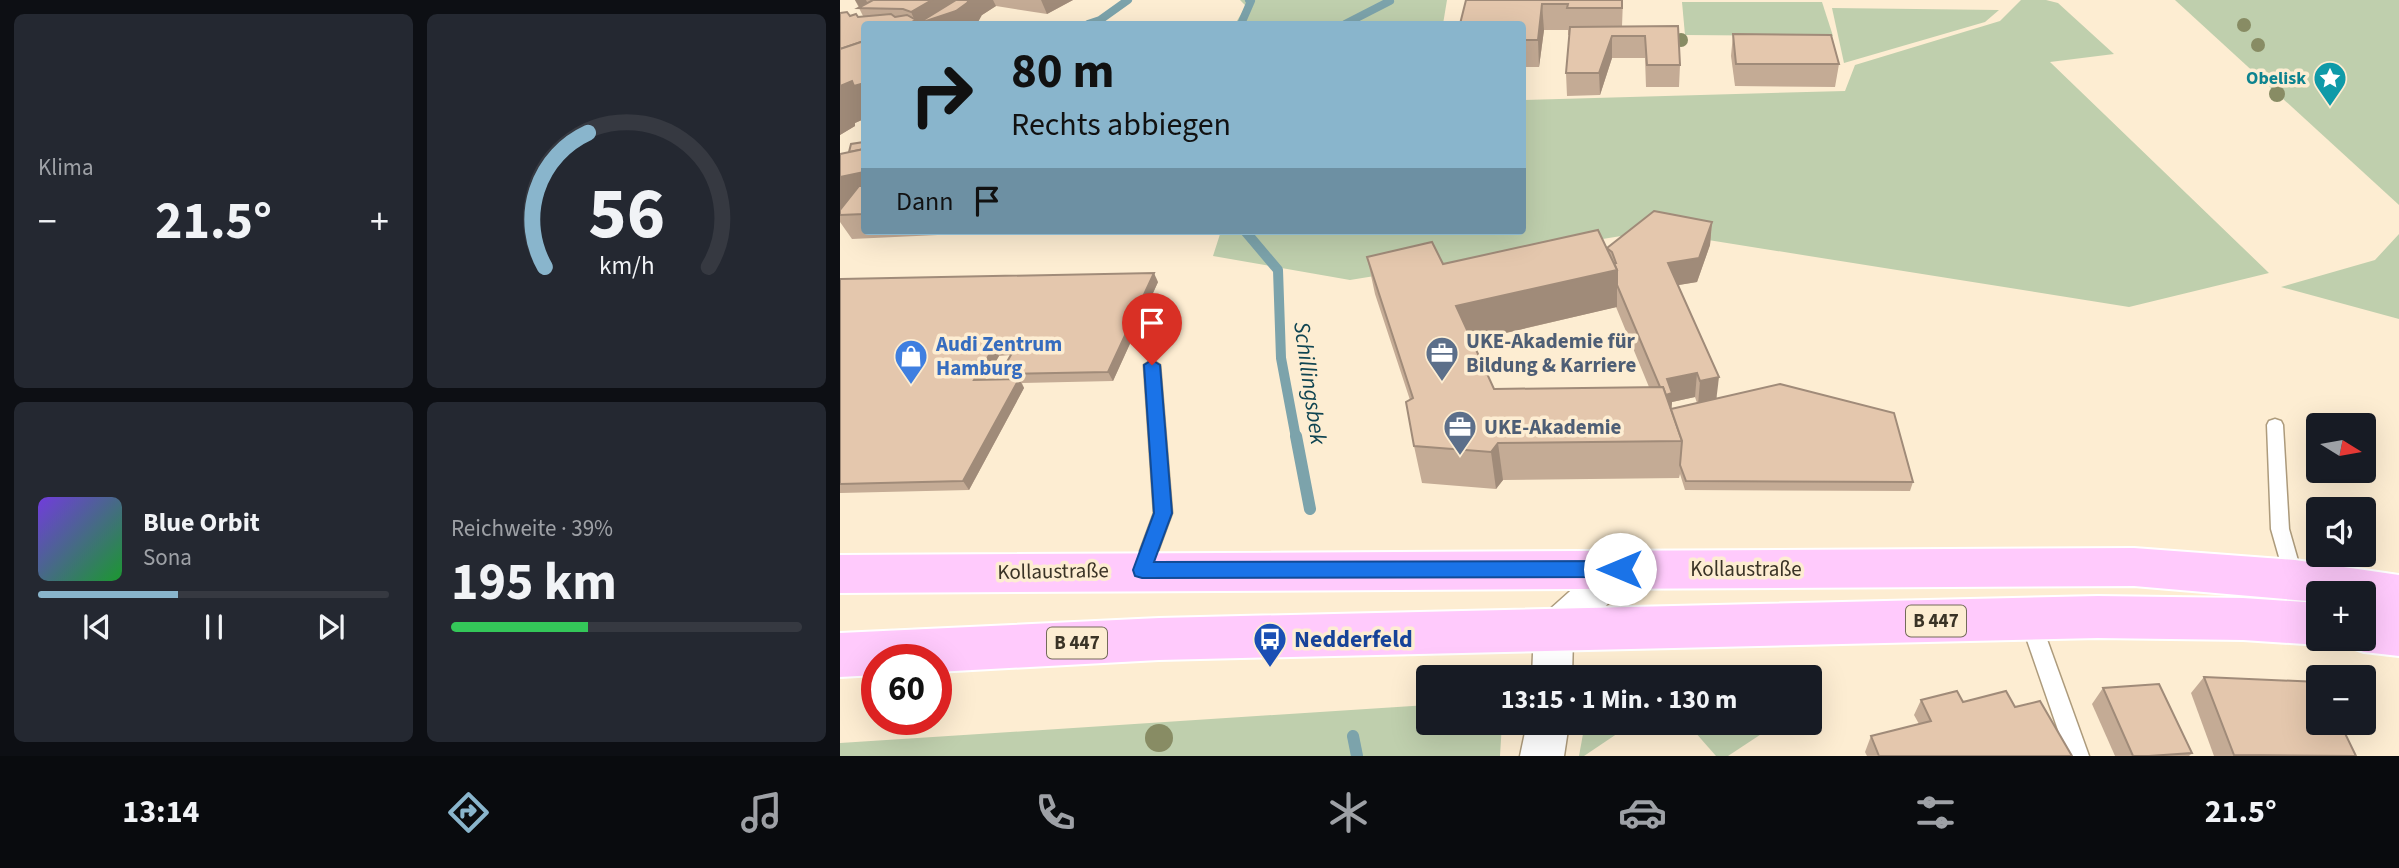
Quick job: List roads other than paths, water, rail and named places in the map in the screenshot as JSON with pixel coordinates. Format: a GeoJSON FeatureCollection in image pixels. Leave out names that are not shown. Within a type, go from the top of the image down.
{"type":"FeatureCollection","features":[{"type":"Feature","properties":{"kind":"main road","name":"Kollaustraße"},"geometry":{"type":"LineString","coordinates":[[840,574],[1142,570],[2134,567],[2295,579],[2399,595]]}},
{"type":"Feature","properties":{"kind":"main road","name":"B 447"},"geometry":{"type":"LineString","coordinates":[[840,655],[1159,639],[2029,619],[2242,619],[2306,623]]}},
{"type":"Feature","properties":{"kind":"main road"},"geometry":{"type":"LineString","coordinates":[[2376,632],[2399,635]]}},
{"type":"Feature","properties":{"kind":"street"},"geometry":{"type":"LineString","coordinates":[[1553,665],[1554,630],[1620,569]]}},
{"type":"Feature","properties":{"kind":"street"},"geometry":{"type":"LineString","coordinates":[[1542,756],[1546,735]]}},
{"type":"Feature","properties":{"kind":"lane"},"geometry":{"type":"LineString","coordinates":[[1142,570],[1163,513],[1152,365]]}},
{"type":"Feature","properties":{"kind":"lane"},"geometry":{"type":"LineString","coordinates":[[2275,425],[2280,529],[2295,579]]}},
{"type":"Feature","properties":{"kind":"lane"},"geometry":{"type":"LineString","coordinates":[[2029,619],[2078,756]]}},
{"type":"Feature","properties":{"kind":"waterway"},"geometry":{"type":"LineString","coordinates":[[1097,21],[1128,0]]}},
{"type":"Feature","properties":{"kind":"waterway","name":"Schillingsbek"},"geometry":{"type":"LineString","coordinates":[[1242,21],[1251,1],[1249,0]]}},
{"type":"Feature","properties":{"kind":"waterway"},"geometry":{"type":"LineString","coordinates":[[1351,21],[1390,1]]}},
{"type":"Feature","properties":{"kind":"waterway","name":"Schillingsbek"},"geometry":{"type":"LineString","coordinates":[[1248,235],[1278,270],[1281,358],[1296,438]]}},
{"type":"Feature","properties":{"kind":"waterway","name":"Schillingsbek"},"geometry":{"type":"LineString","coordinates":[[1296,436],[1310,509]]}},
{"type":"Feature","properties":{"kind":"waterway","name":"Schillingsbek"},"geometry":{"type":"LineString","coordinates":[[1353,736],[1357,756]]}},
{"type":"Feature","properties":{"kind":"place","name":"Obelisk"},"geometry":{"type":"Point","coordinates":[2330,108]}},
{"type":"Feature","properties":{"kind":"place","name":"UKE-Akademie für Bildung & Karriere"},"geometry":{"type":"Point","coordinates":[1442,383]}},
{"type":"Feature","properties":{"kind":"place","name":"Audi Zentrum Hamburg"},"geometry":{"type":"Point","coordinates":[911,386]}},
{"type":"Feature","properties":{"kind":"place","name":"UKE-Akademie"},"geometry":{"type":"Point","coordinates":[1460,457]}},
{"type":"Feature","properties":{"kind":"place","name":"Nedderfeld"},"geometry":{"type":"Point","coordinates":[1270,669]}}]}
